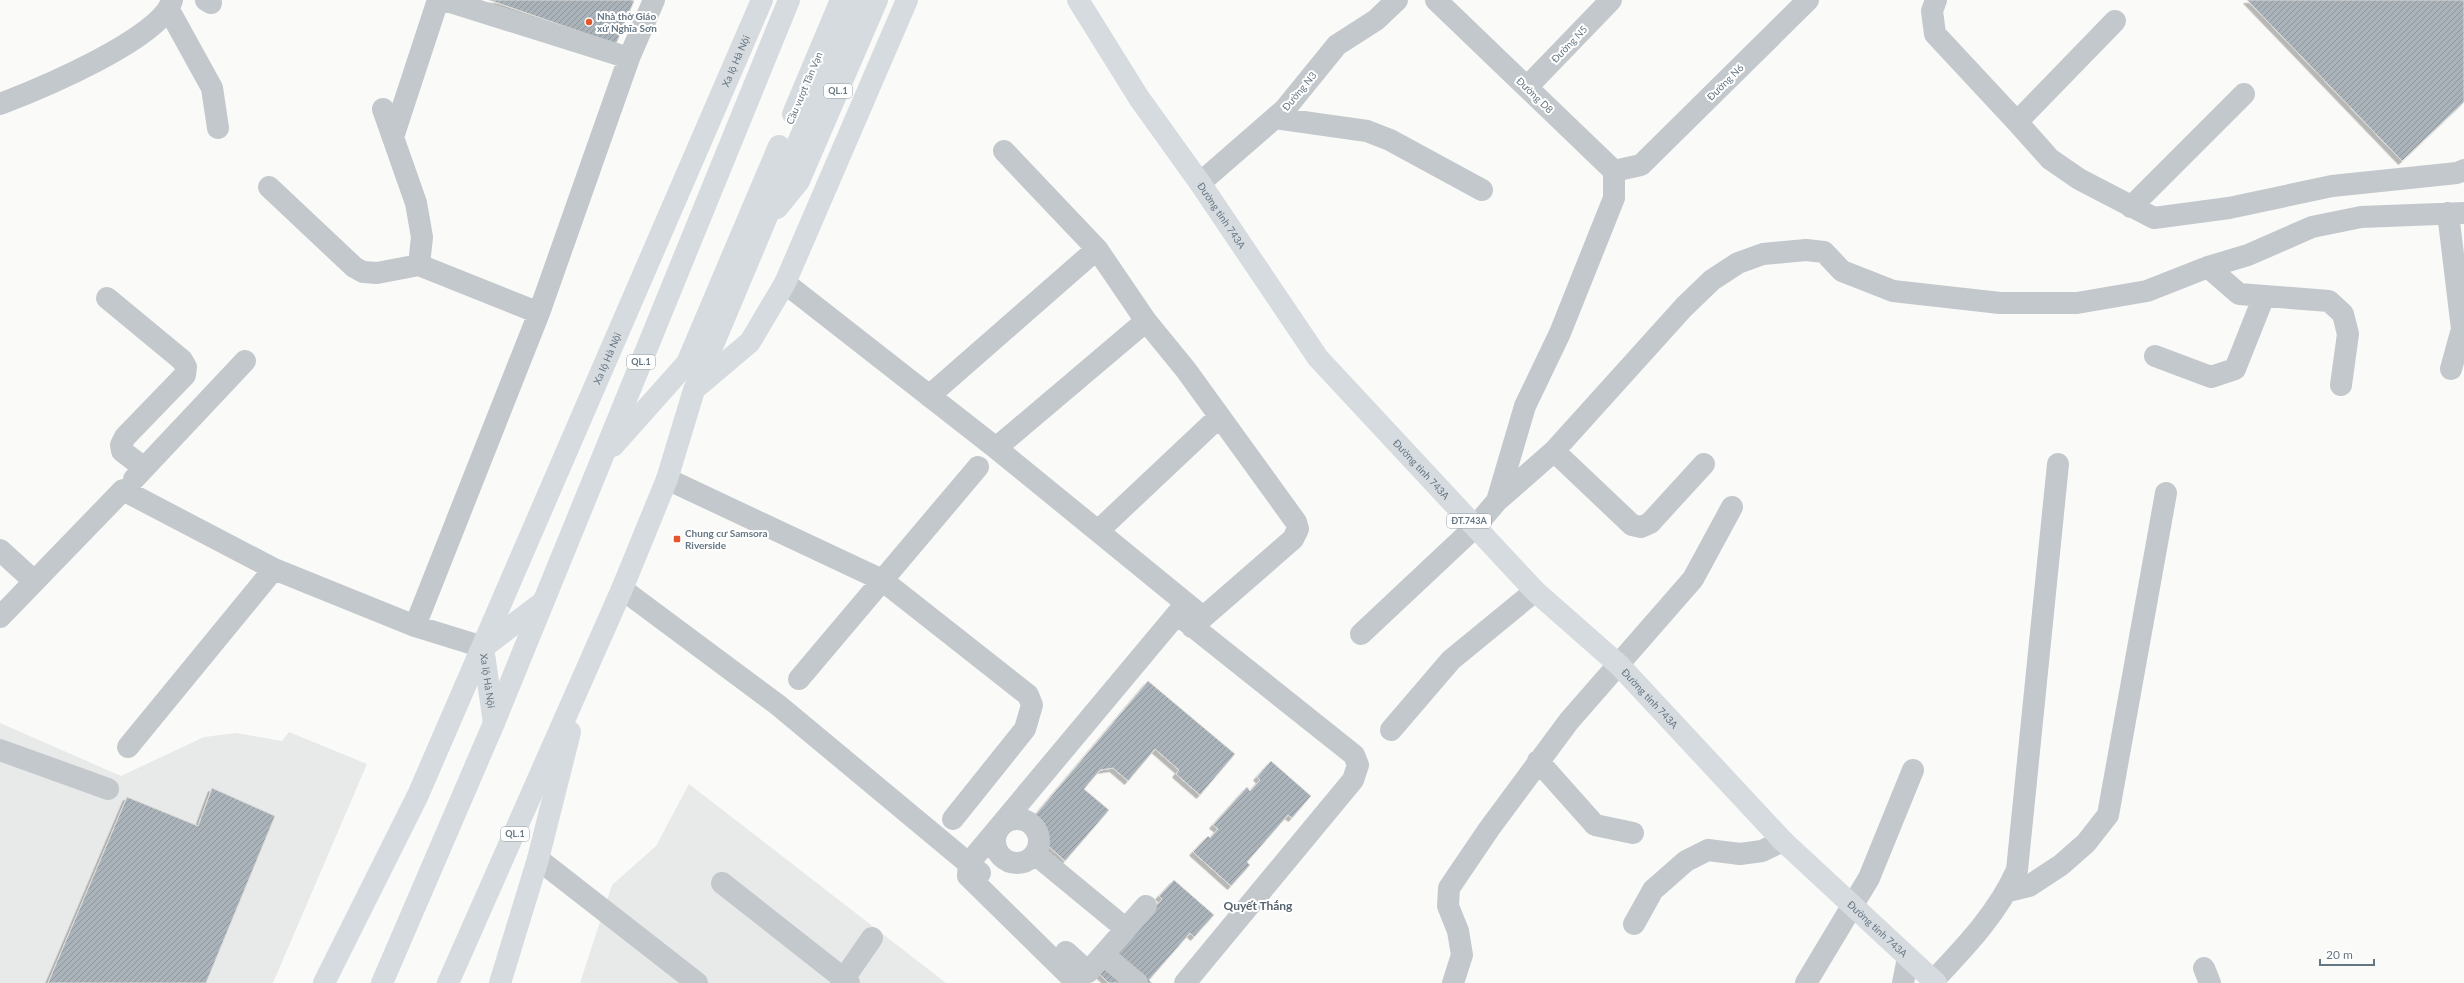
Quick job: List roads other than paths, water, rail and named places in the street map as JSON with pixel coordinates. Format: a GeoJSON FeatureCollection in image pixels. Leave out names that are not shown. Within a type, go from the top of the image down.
{"type":"FeatureCollection","features":[{"type":"Feature","properties":{"kind":"main road","name":"Xa lộ Hà Nội"},"geometry":{"type":"LineString","coordinates":[[494,723],[483,648],[762,0]]}},
{"type":"Feature","properties":{"kind":"main road","name":"Xa lộ Hà Nội"},"geometry":{"type":"LineString","coordinates":[[382,983],[494,723],[789,0]]}},
{"type":"Feature","properties":{"kind":"main road","name":"Cầu vượt Tân Vạn"},"geometry":{"type":"LineString","coordinates":[[783,177],[842,0]]}},
{"type":"Feature","properties":{"kind":"main road","name":"Cầu vượt Tân Vạn"},"geometry":{"type":"LineString","coordinates":[[783,177],[858,0]]}},
{"type":"Feature","properties":{"kind":"main road","name":"QL.1"},"geometry":{"type":"LineString","coordinates":[[448,983],[622,589],[667,478],[694,390],[783,177],[877,0]]}},
{"type":"Feature","properties":{"kind":"main road","name":"QL.1"},"geometry":{"type":"LineString","coordinates":[[694,390],[750,342],[785,283],[907,0]]}},
{"type":"Feature","properties":{"kind":"main road","name":"Đường tỉnh 743A"},"geometry":{"type":"LineString","coordinates":[[1078,0],[1139,98],[1200,183],[1318,358],[1535,591],[1619,665],[1783,841],[1853,904],[1934,982]]}},
{"type":"Feature","properties":{"kind":"main road","name":"Xa lộ Hà Nội"},"geometry":{"type":"LineString","coordinates":[[602,459],[686,363],[783,177]]}},
{"type":"Feature","properties":{"kind":"main road"},"geometry":{"type":"LineString","coordinates":[[324,983],[418,795],[483,648],[544,602]]}},
{"type":"Feature","properties":{"kind":"main road"},"geometry":{"type":"LineString","coordinates":[[500,983],[538,858],[581,684]]}},
{"type":"Feature","properties":{"kind":"street"},"geometry":{"type":"LineString","coordinates":[[393,137],[438,0]]}},
{"type":"Feature","properties":{"kind":"street"},"geometry":{"type":"LineString","coordinates":[[444,0],[629,58]]}},
{"type":"Feature","properties":{"kind":"street"},"geometry":{"type":"LineString","coordinates":[[415,626],[539,313],[629,58],[654,0]]}},
{"type":"Feature","properties":{"kind":"street","name":"Đường N3"},"geometry":{"type":"LineString","coordinates":[[1200,183],[1275,118],[1337,46],[1376,20],[1397,0]]}},
{"type":"Feature","properties":{"kind":"street","name":"Đường D8"},"geometry":{"type":"LineString","coordinates":[[1436,0],[1614,171]]}},
{"type":"Feature","properties":{"kind":"street","name":"Đường N5"},"geometry":{"type":"LineString","coordinates":[[1527,87],[1611,0]]}},
{"type":"Feature","properties":{"kind":"street","name":"Đường N6"},"geometry":{"type":"LineString","coordinates":[[1614,171],[1641,165],[1808,0]]}},
{"type":"Feature","properties":{"kind":"street"},"geometry":{"type":"LineString","coordinates":[[1936,0],[1932,11],[1935,34],[2018,122],[2050,159],[2079,179],[2154,218],[2229,208],[2332,186],[2457,173],[2464,170]]}},
{"type":"Feature","properties":{"kind":"street"},"geometry":{"type":"LineString","coordinates":[[0,104],[73,73],[143,34],[171,5],[212,88],[218,128]]}},
{"type":"Feature","properties":{"kind":"street"},"geometry":{"type":"LineString","coordinates":[[2018,122],[2115,21]]}},
{"type":"Feature","properties":{"kind":"street"},"geometry":{"type":"LineString","coordinates":[[2131,207],[2244,94]]}},
{"type":"Feature","properties":{"kind":"street"},"geometry":{"type":"LineString","coordinates":[[383,109],[416,203],[422,236],[419,265]]}},
{"type":"Feature","properties":{"kind":"street"},"geometry":{"type":"LineString","coordinates":[[1275,118],[1367,130],[1390,140],[1482,190]]}},
{"type":"Feature","properties":{"kind":"street"},"geometry":{"type":"LineString","coordinates":[[1004,151],[1097,248],[1146,321],[1186,370],[1296,522],[1298,529],[1293,539],[1198,622]]}},
{"type":"Feature","properties":{"kind":"street"},"geometry":{"type":"LineString","coordinates":[[1497,501],[1525,406],[1560,333],[1614,198],[1614,171]]}},
{"type":"Feature","properties":{"kind":"street"},"geometry":{"type":"LineString","coordinates":[[269,187],[354,267],[363,272],[377,273],[419,265],[539,313]]}},
{"type":"Feature","properties":{"kind":"street"},"geometry":{"type":"LineString","coordinates":[[1361,634],[1475,528],[1497,501],[1554,451],[1684,307],[1712,280],[1738,263],[1763,254],[1806,250],[1824,252],[1842,272],[1892,291],[2000,303],[2077,303],[2147,291],[2208,267],[2248,255],[2312,227],[2361,217],[2456,213],[2462,329],[2451,369]]}},
{"type":"Feature","properties":{"kind":"street"},"geometry":{"type":"LineString","coordinates":[[929,396],[1097,248]]}},
{"type":"Feature","properties":{"kind":"street"},"geometry":{"type":"LineString","coordinates":[[2208,267],[2239,294],[2329,301],[2343,314],[2348,334],[2342,385]]}},
{"type":"Feature","properties":{"kind":"street"},"geometry":{"type":"LineString","coordinates":[[785,283],[996,448],[1098,532],[1198,622],[1354,756],[1358,765],[1353,780],[1185,983]]}},
{"type":"Feature","properties":{"kind":"street"},"geometry":{"type":"LineString","coordinates":[[2155,356],[2211,377],[2235,369],[2264,296]]}},
{"type":"Feature","properties":{"kind":"street"},"geometry":{"type":"LineString","coordinates":[[107,298],[182,360],[186,367],[185,375],[125,437],[122,445],[122,451],[144,468]]}},
{"type":"Feature","properties":{"kind":"street"},"geometry":{"type":"LineString","coordinates":[[996,448],[1146,321]]}},
{"type":"Feature","properties":{"kind":"street"},"geometry":{"type":"LineString","coordinates":[[0,617],[245,361]]}},
{"type":"Feature","properties":{"kind":"street"},"geometry":{"type":"LineString","coordinates":[[1098,532],[1219,417]]}},
{"type":"Feature","properties":{"kind":"street"},"geometry":{"type":"LineString","coordinates":[[1554,451],[1632,525],[1641,527],[1650,523],[1704,464]]}},
{"type":"Feature","properties":{"kind":"street"},"geometry":{"type":"LineString","coordinates":[[1934,982],[1971,940],[2008,891],[2017,870],[2058,464]]}},
{"type":"Feature","properties":{"kind":"street"},"geometry":{"type":"LineString","coordinates":[[800,679],[978,466]]}},
{"type":"Feature","properties":{"kind":"street"},"geometry":{"type":"LineString","coordinates":[[667,478],[882,580],[1028,695],[1032,705],[1025,729],[953,819]]}},
{"type":"Feature","properties":{"kind":"street"},"geometry":{"type":"LineString","coordinates":[[123,490],[274,569],[415,626],[483,648]]}},
{"type":"Feature","properties":{"kind":"street"},"geometry":{"type":"LineString","coordinates":[[2008,891],[2029,886],[2061,865],[2086,844],[2108,815],[2166,493]]}},
{"type":"Feature","properties":{"kind":"street"},"geometry":{"type":"LineString","coordinates":[[1453,983],[1462,955],[1458,931],[1448,906],[1449,888],[1538,761],[1569,721],[1693,579],[1732,507]]}},
{"type":"Feature","properties":{"kind":"street"},"geometry":{"type":"LineString","coordinates":[[0,550],[34,581]]}},
{"type":"Feature","properties":{"kind":"street"},"geometry":{"type":"LineString","coordinates":[[128,747],[274,569]]}},
{"type":"Feature","properties":{"kind":"street"},"geometry":{"type":"LineString","coordinates":[[622,589],[778,705],[969,864]]}},
{"type":"Feature","properties":{"kind":"street"},"geometry":{"type":"LineString","coordinates":[[1391,730],[1451,660],[1535,591]]}},
{"type":"Feature","properties":{"kind":"street"},"geometry":{"type":"LineString","coordinates":[[1146,906],[1104,955],[1088,979],[968,876],[969,864],[1177,614],[1198,622]]}},
{"type":"Feature","properties":{"kind":"street"},"geometry":{"type":"LineString","coordinates":[[0,750],[108,789]]}},
{"type":"Feature","properties":{"kind":"street"},"geometry":{"type":"LineString","coordinates":[[1538,761],[1595,825],[1633,833]]}},
{"type":"Feature","properties":{"kind":"street"},"geometry":{"type":"LineString","coordinates":[[1806,983],[1869,878],[1913,770]]}},
{"type":"Feature","properties":{"kind":"street"},"geometry":{"type":"LineString","coordinates":[[1014,819],[1022,819],[1034,827],[1039,841],[1035,854],[1023,863],[1008,862],[1002,858],[997,853],[994,838],[1001,825],[1014,819]]}},
{"type":"Feature","properties":{"kind":"street"},"geometry":{"type":"LineString","coordinates":[[1634,924],[1653,890],[1686,861],[1708,850],[1740,854],[1762,851],[1783,841]]}},
{"type":"Feature","properties":{"kind":"street"},"geometry":{"type":"LineString","coordinates":[[1035,854],[1126,929]]}},
{"type":"Feature","properties":{"kind":"street"},"geometry":{"type":"LineString","coordinates":[[538,858],[697,983]]}},
{"type":"Feature","properties":{"kind":"street"},"geometry":{"type":"LineString","coordinates":[[722,883],[845,982],[872,938]]}},
{"type":"Feature","properties":{"kind":"street"},"geometry":{"type":"LineString","coordinates":[[1104,955],[1136,983]]}},
{"type":"Feature","properties":{"kind":"street"},"geometry":{"type":"LineString","coordinates":[[1903,983],[1908,958]]}},
{"type":"Feature","properties":{"kind":"place","name":"Nhà thờ Giáo xứ Nghĩa Sơn"},"geometry":{"type":"Point","coordinates":[589,22]}},
{"type":"Feature","properties":{"kind":"place","name":"Chung cư Samsora Riverside"},"geometry":{"type":"Point","coordinates":[677,539]}},
{"type":"Feature","properties":{"kind":"district","name":"Quyết Thắng"},"geometry":{"type":"Point","coordinates":[1258,906]}}]}
